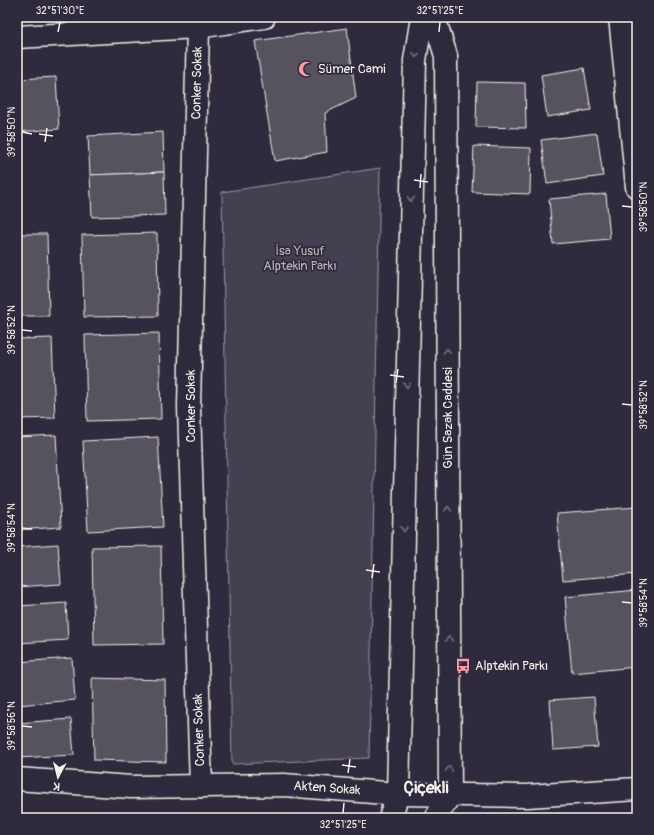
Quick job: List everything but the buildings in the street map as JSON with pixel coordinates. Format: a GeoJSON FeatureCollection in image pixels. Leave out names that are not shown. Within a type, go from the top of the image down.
{"type":"FeatureCollection","features":[{"type":"Feature","properties":{"kind":"street"},"geometry":{"type":"LineString","coordinates":[[17,37],[198,27],[264,17]]}},
{"type":"Feature","properties":{"kind":"street"},"geometry":{"type":"LineString","coordinates":[[390,818],[398,794],[414,60],[422,17]]}},
{"type":"Feature","properties":{"kind":"street","name":"Gün Sazak Caddesi"},"geometry":{"type":"LineString","coordinates":[[434,17],[446,56],[450,794]]}},
{"type":"Feature","properties":{"kind":"street"},"geometry":{"type":"LineString","coordinates":[[620,17],[637,187]]}},
{"type":"Feature","properties":{"kind":"street","name":"Conker Sokak"},"geometry":{"type":"LineString","coordinates":[[198,27],[189,407],[201,786]]}},
{"type":"Feature","properties":{"kind":"street","name":"Akten Sokak"},"geometry":{"type":"LineString","coordinates":[[17,779],[131,787],[284,785],[398,794],[527,796],[637,790]]}},
{"type":"Feature","properties":{"kind":"street"},"geometry":{"type":"LineString","coordinates":[[436,818],[450,794]]}},
{"type":"Feature","properties":{"kind":"green space","name":"İsa Yusuf Alptekin Parkı"},"geometry":{"type":"Polygon","coordinates":[[[380,168],[369,758],[232,764],[222,192],[380,168]]]}},
{"type":"Feature","properties":{"kind":"place","name":"Sümer Cami"},"geometry":{"type":"Point","coordinates":[306,69]}},
{"type":"Feature","properties":{"kind":"place","name":"Alptekin Parkı"},"geometry":{"type":"Point","coordinates":[463,666]}},
{"type":"Feature","properties":{"kind":"district","name":"Çiçekli"},"geometry":{"type":"Point","coordinates":[426,787]}}]}
